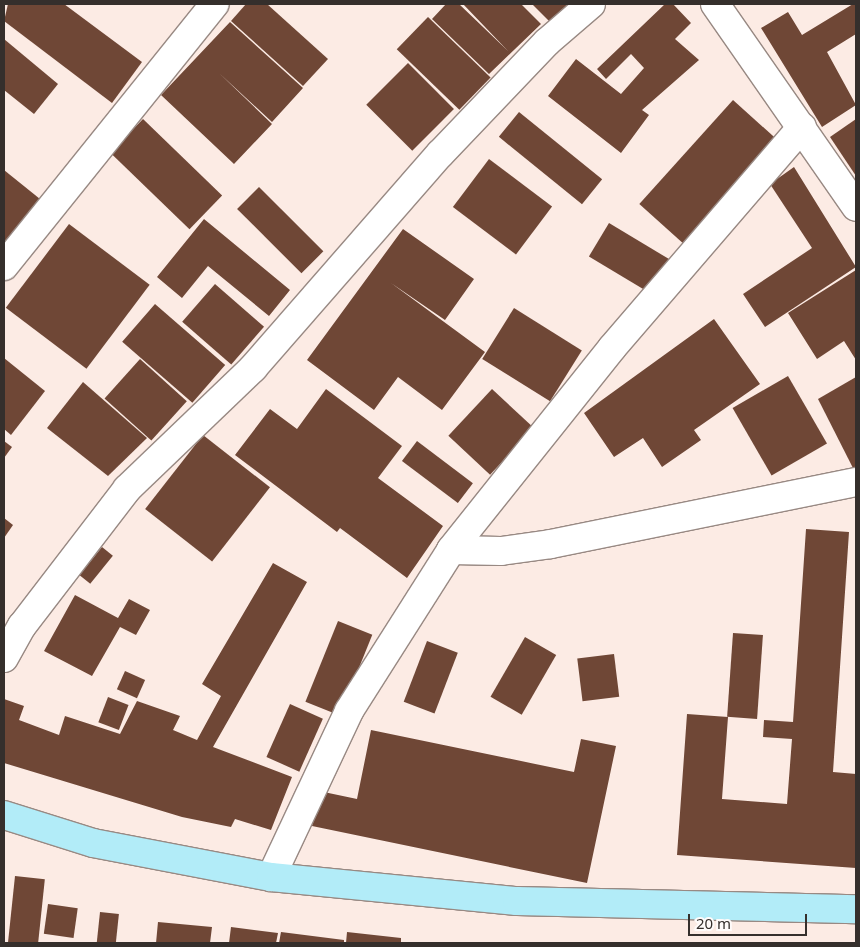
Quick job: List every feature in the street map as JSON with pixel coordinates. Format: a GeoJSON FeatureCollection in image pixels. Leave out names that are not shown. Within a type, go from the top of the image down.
{"type":"FeatureCollection","features":[{"type":"Feature","properties":{"kind":"street"},"geometry":{"type":"LineString","coordinates":[[4,266],[215,4]]}},
{"type":"Feature","properties":{"kind":"street"},"geometry":{"type":"LineString","coordinates":[[4,658],[22,626],[127,490],[254,368],[440,154],[547,42],[591,4]]}},
{"type":"Feature","properties":{"kind":"street"},"geometry":{"type":"LineString","coordinates":[[715,4],[856,207]]}},
{"type":"Feature","properties":{"kind":"street"},"geometry":{"type":"LineString","coordinates":[[271,877],[349,711],[451,550],[612,348],[802,127]]}},
{"type":"Feature","properties":{"kind":"street"},"geometry":{"type":"LineString","coordinates":[[451,550],[500,551],[551,544],[856,482]]}},
{"type":"Feature","properties":{"kind":"street"},"geometry":{"type":"LineString","coordinates":[[4,815],[93,843],[271,877],[517,901],[856,909]]}},
{"type":"Feature","properties":{"kind":"building"},"geometry":{"type":"Polygon","coordinates":[[[8,4],[64,4],[142,62],[112,103],[4,21],[8,4]]]}},
{"type":"Feature","properties":{"kind":"building"},"geometry":{"type":"Polygon","coordinates":[[[246,4],[267,4],[328,59],[303,86],[231,21],[246,4]]]}},
{"type":"Feature","properties":{"kind":"building"},"geometry":{"type":"Polygon","coordinates":[[[446,4],[459,4],[508,51],[463,4],[521,4],[541,24],[489,74],[432,19],[446,4]]]}},
{"type":"Feature","properties":{"kind":"building"},"geometry":{"type":"Polygon","coordinates":[[[532,4],[570,4],[550,22],[532,4]]]}},
{"type":"Feature","properties":{"kind":"building"},"geometry":{"type":"Polygon","coordinates":[[[665,4],[673,4],[691,23],[675,39],[699,60],[642,110],[649,115],[621,153],[548,96],[576,59],[621,94],[644,68],[631,54],[606,79],[597,69],[665,4]]]}},
{"type":"Feature","properties":{"kind":"building"},"geometry":{"type":"Polygon","coordinates":[[[856,4],[856,34],[827,52],[856,105],[822,127],[761,28],[788,12],[802,35],[856,4]]]}},
{"type":"Feature","properties":{"kind":"building"},"geometry":{"type":"Polygon","coordinates":[[[428,17],[491,77],[459,110],[397,49],[428,17]]]}},
{"type":"Feature","properties":{"kind":"building"},"geometry":{"type":"Polygon","coordinates":[[[230,22],[303,88],[272,122],[219,73],[272,124],[234,164],[161,95],[230,22]]]}},
{"type":"Feature","properties":{"kind":"building"},"geometry":{"type":"Polygon","coordinates":[[[4,39],[58,84],[34,114],[4,90],[4,39]]]}},
{"type":"Feature","properties":{"kind":"building"},"geometry":{"type":"Polygon","coordinates":[[[408,63],[454,109],[412,151],[366,105],[408,63]]]}},
{"type":"Feature","properties":{"kind":"building"},"geometry":{"type":"Polygon","coordinates":[[[733,100],[781,143],[687,247],[639,204],[733,100]]]}},
{"type":"Feature","properties":{"kind":"building"},"geometry":{"type":"Polygon","coordinates":[[[519,112],[602,179],[582,204],[499,137],[519,112]]]}},
{"type":"Feature","properties":{"kind":"building"},"geometry":{"type":"Polygon","coordinates":[[[143,119],[222,195],[189,229],[110,153],[143,119]]]}},
{"type":"Feature","properties":{"kind":"building"},"geometry":{"type":"Polygon","coordinates":[[[856,119],[856,176],[830,137],[856,119]]]}},
{"type":"Feature","properties":{"kind":"building"},"geometry":{"type":"Polygon","coordinates":[[[489,159],[552,207],[516,254],[453,207],[489,159]]]}},
{"type":"Feature","properties":{"kind":"building"},"geometry":{"type":"Polygon","coordinates":[[[794,167],[856,267],[765,327],[743,294],[812,248],[770,184],[794,167]]]}},
{"type":"Feature","properties":{"kind":"building"},"geometry":{"type":"Polygon","coordinates":[[[4,170],[40,199],[4,245],[4,170]]]}},
{"type":"Feature","properties":{"kind":"building"},"geometry":{"type":"Polygon","coordinates":[[[259,187],[323,251],[301,273],[237,209],[259,187]]]}},
{"type":"Feature","properties":{"kind":"building"},"geometry":{"type":"Polygon","coordinates":[[[204,219],[290,290],[269,316],[208,266],[182,298],[157,277],[204,219]]]}},
{"type":"Feature","properties":{"kind":"building"},"geometry":{"type":"Polygon","coordinates":[[[609,223],[670,260],[650,293],[589,256],[609,223]]]}},
{"type":"Feature","properties":{"kind":"building"},"geometry":{"type":"Polygon","coordinates":[[[69,224],[150,285],[86,369],[6,308],[69,224]]]}},
{"type":"Feature","properties":{"kind":"building"},"geometry":{"type":"Polygon","coordinates":[[[403,229],[474,279],[445,320],[391,283],[485,352],[442,410],[398,377],[374,410],[307,360],[403,229]]]}},
{"type":"Feature","properties":{"kind":"building"},"geometry":{"type":"Polygon","coordinates":[[[856,270],[856,360],[844,341],[817,359],[788,313],[856,270]]]}},
{"type":"Feature","properties":{"kind":"building"},"geometry":{"type":"Polygon","coordinates":[[[215,284],[264,327],[231,364],[182,322],[215,284]]]}},
{"type":"Feature","properties":{"kind":"building"},"geometry":{"type":"Polygon","coordinates":[[[155,304],[225,365],[192,403],[122,342],[155,304]]]}},
{"type":"Feature","properties":{"kind":"building"},"geometry":{"type":"Polygon","coordinates":[[[514,308],[582,350],[550,401],[482,359],[514,308]]]}},
{"type":"Feature","properties":{"kind":"building"},"geometry":{"type":"Polygon","coordinates":[[[714,319],[760,384],[694,430],[701,440],[662,467],[643,438],[614,457],[584,413],[714,319]]]}},
{"type":"Feature","properties":{"kind":"building"},"geometry":{"type":"Polygon","coordinates":[[[4,358],[45,391],[11,435],[4,429],[4,358]]]}},
{"type":"Feature","properties":{"kind":"building"},"geometry":{"type":"Polygon","coordinates":[[[140,359],[187,401],[151,441],[105,398],[140,359]]]}},
{"type":"Feature","properties":{"kind":"building"},"geometry":{"type":"Polygon","coordinates":[[[788,376],[827,444],[772,476],[733,408],[788,376]]]}},
{"type":"Feature","properties":{"kind":"building"},"geometry":{"type":"Polygon","coordinates":[[[856,377],[856,472],[855,472],[818,399],[856,377]]]}},
{"type":"Feature","properties":{"kind":"building"},"geometry":{"type":"Polygon","coordinates":[[[83,382],[147,438],[108,476],[47,428],[83,382]]]}},
{"type":"Feature","properties":{"kind":"building"},"geometry":{"type":"Polygon","coordinates":[[[326,389],[402,446],[378,478],[443,526],[407,578],[340,528],[337,532],[235,455],[270,409],[297,429],[326,389]]]}},
{"type":"Feature","properties":{"kind":"building"},"geometry":{"type":"Polygon","coordinates":[[[492,389],[534,428],[490,475],[448,436],[492,389]]]}},
{"type":"Feature","properties":{"kind":"building"},"geometry":{"type":"Polygon","coordinates":[[[203,435],[270,487],[212,561],[145,509],[203,435]]]}},
{"type":"Feature","properties":{"kind":"building"},"geometry":{"type":"Polygon","coordinates":[[[4,441],[12,447],[4,458],[4,441]]]}},
{"type":"Feature","properties":{"kind":"building"},"geometry":{"type":"Polygon","coordinates":[[[417,441],[473,483],[458,503],[402,461],[417,441]]]}},
{"type":"Feature","properties":{"kind":"building"},"geometry":{"type":"Polygon","coordinates":[[[4,518],[13,525],[4,538],[4,518]]]}},
{"type":"Feature","properties":{"kind":"building"},"geometry":{"type":"Polygon","coordinates":[[[806,529],[849,532],[833,772],[856,774],[856,868],[677,855],[687,714],[728,717],[722,799],[787,804],[792,739],[763,737],[764,720],[793,722],[806,529]]]}},
{"type":"Feature","properties":{"kind":"building"},"geometry":{"type":"Polygon","coordinates":[[[102,547],[113,556],[90,584],[79,575],[102,547]]]}},
{"type":"Feature","properties":{"kind":"building"},"geometry":{"type":"Polygon","coordinates":[[[273,563],[307,582],[213,747],[292,777],[271,830],[235,819],[231,827],[182,817],[4,763],[4,699],[24,706],[19,720],[59,735],[65,716],[120,734],[137,701],[180,716],[173,730],[197,740],[221,696],[202,684],[273,563]]]}},
{"type":"Feature","properties":{"kind":"building"},"geometry":{"type":"Polygon","coordinates":[[[75,595],[118,618],[129,599],[150,610],[136,635],[120,627],[92,676],[44,651],[75,595]]]}},
{"type":"Feature","properties":{"kind":"building"},"geometry":{"type":"Polygon","coordinates":[[[338,621],[372,635],[340,716],[305,702],[338,621]]]}},
{"type":"Feature","properties":{"kind":"building"},"geometry":{"type":"Polygon","coordinates":[[[733,633],[763,635],[757,719],[727,717],[733,633]]]}},
{"type":"Feature","properties":{"kind":"building"},"geometry":{"type":"Polygon","coordinates":[[[525,637],[556,655],[522,715],[490,697],[525,637]]]}},
{"type":"Feature","properties":{"kind":"building"},"geometry":{"type":"Polygon","coordinates":[[[427,641],[458,653],[435,714],[404,702],[427,641]]]}},
{"type":"Feature","properties":{"kind":"building"},"geometry":{"type":"Polygon","coordinates":[[[614,654],[619,697],[583,701],[577,659],[614,654]]]}},
{"type":"Feature","properties":{"kind":"building"},"geometry":{"type":"Polygon","coordinates":[[[125,671],[145,680],[137,698],[117,689],[125,671]]]}},
{"type":"Feature","properties":{"kind":"building"},"geometry":{"type":"Polygon","coordinates":[[[108,697],[129,705],[119,730],[98,722],[108,697]]]}},
{"type":"Feature","properties":{"kind":"building"},"geometry":{"type":"Polygon","coordinates":[[[290,704],[323,719],[299,772],[266,757],[290,704]]]}},
{"type":"Feature","properties":{"kind":"building"},"geometry":{"type":"Polygon","coordinates":[[[371,730],[574,772],[581,739],[616,746],[587,883],[312,826],[319,791],[357,799],[371,730]]]}},
{"type":"Feature","properties":{"kind":"building"},"geometry":{"type":"Polygon","coordinates":[[[15,876],[45,879],[38,943],[8,943],[15,876]]]}},
{"type":"Feature","properties":{"kind":"building"},"geometry":{"type":"Polygon","coordinates":[[[48,904],[78,908],[74,938],[44,934],[48,904]]]}},
{"type":"Feature","properties":{"kind":"building"},"geometry":{"type":"Polygon","coordinates":[[[100,912],[119,914],[116,943],[97,943],[100,912]]]}},
{"type":"Feature","properties":{"kind":"building"},"geometry":{"type":"Polygon","coordinates":[[[158,922],[212,927],[210,943],[156,943],[158,922]]]}},
{"type":"Feature","properties":{"kind":"building"},"geometry":{"type":"Polygon","coordinates":[[[231,927],[278,933],[276,943],[229,943],[231,927]]]}},
{"type":"Feature","properties":{"kind":"building"},"geometry":{"type":"Polygon","coordinates":[[[281,932],[344,940],[344,943],[279,943],[281,932]]]}},
{"type":"Feature","properties":{"kind":"building"},"geometry":{"type":"Polygon","coordinates":[[[347,932],[401,938],[401,943],[346,943],[347,932]]]}}]}
